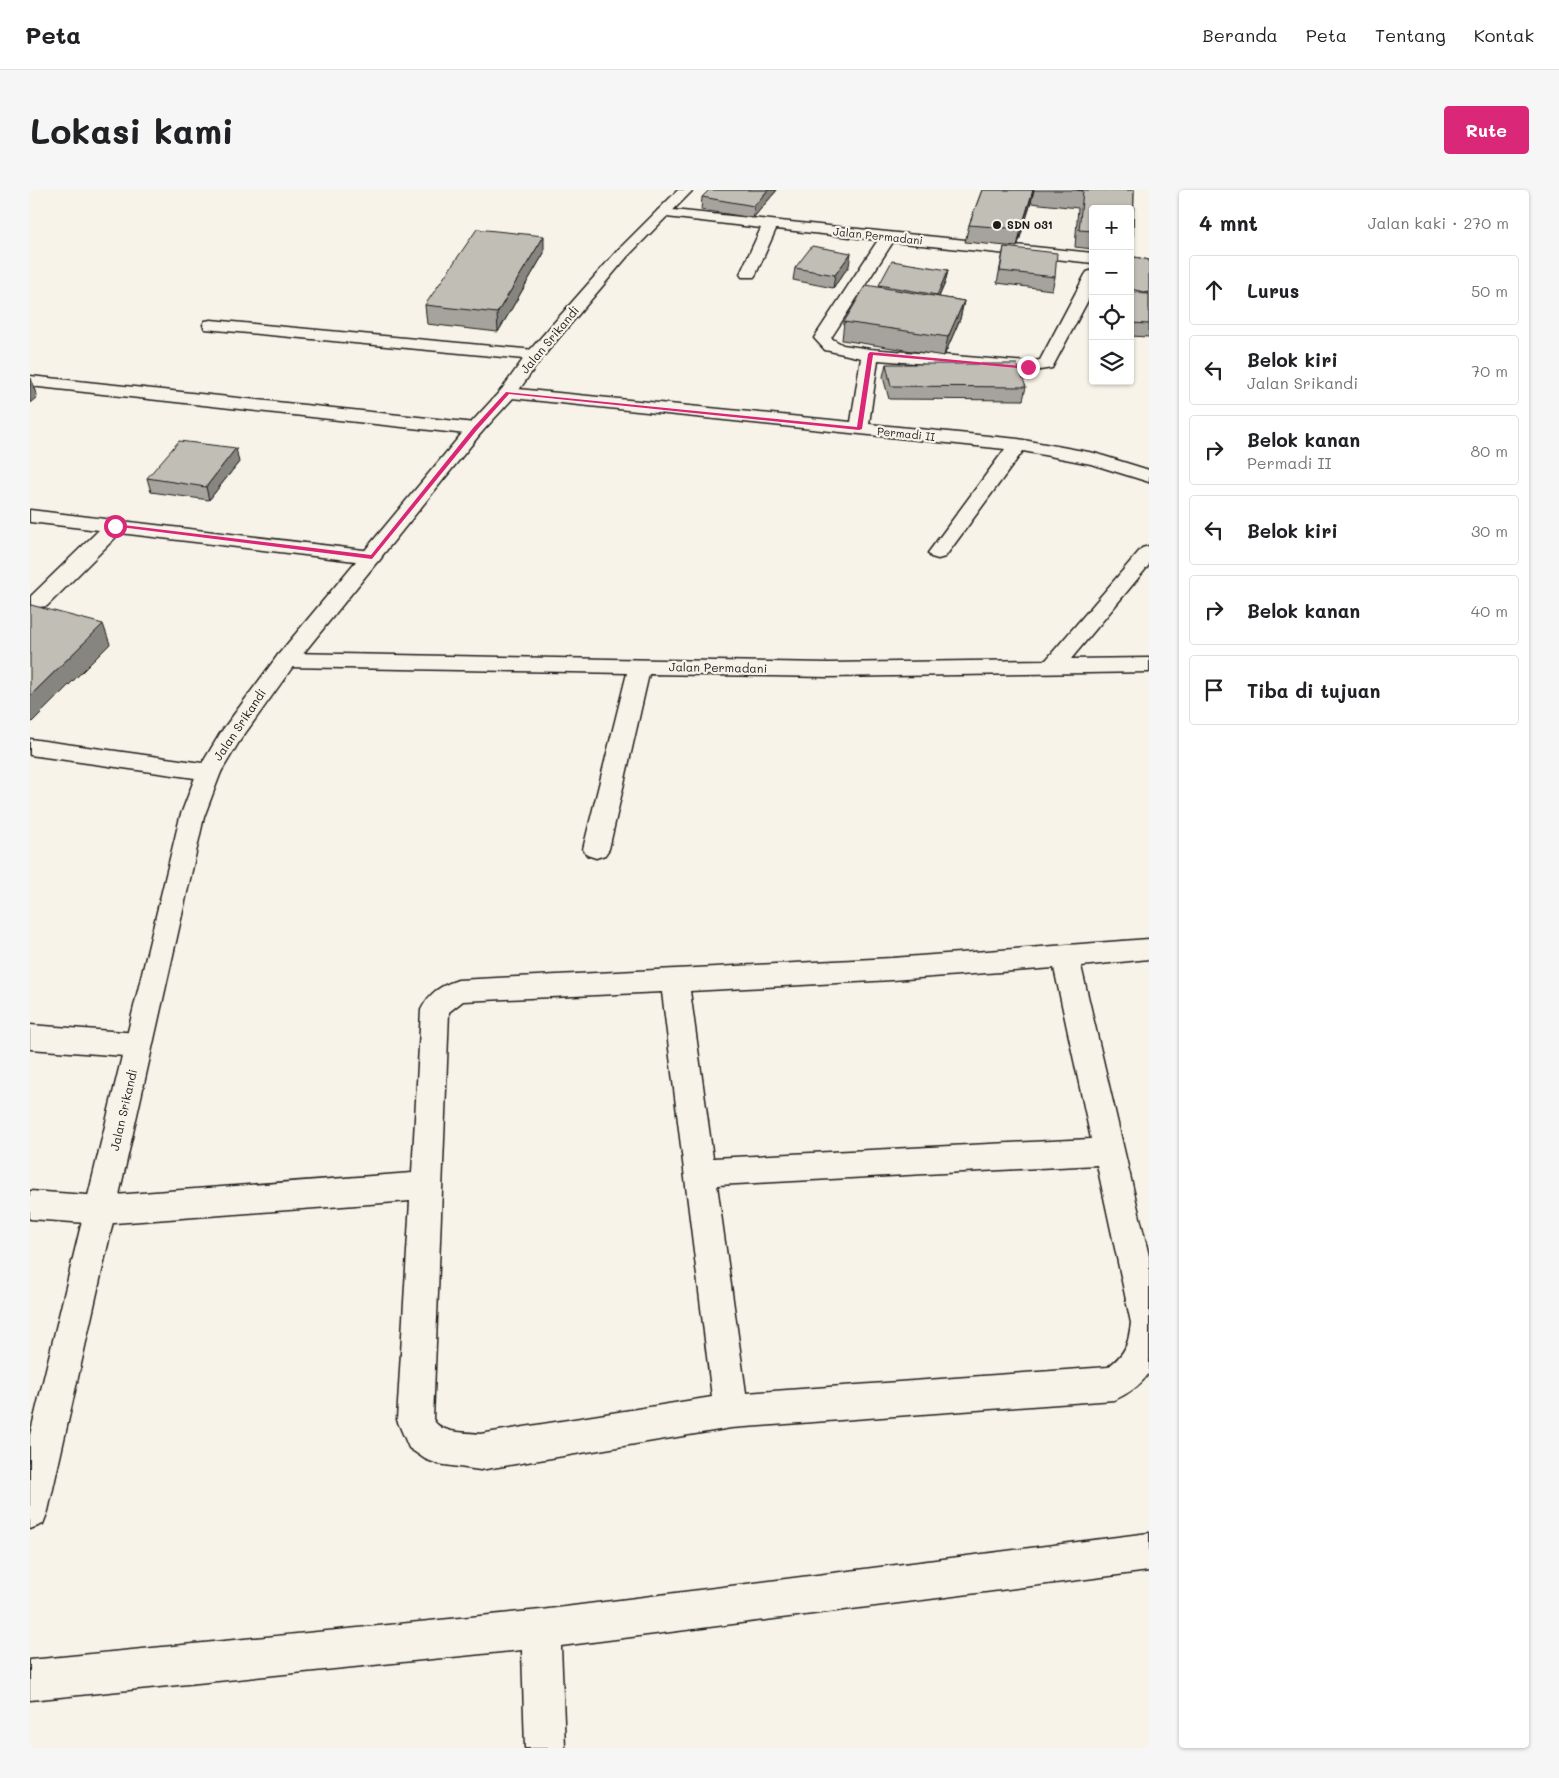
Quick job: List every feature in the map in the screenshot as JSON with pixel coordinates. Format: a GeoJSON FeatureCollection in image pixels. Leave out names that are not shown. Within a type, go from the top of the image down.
{"type":"FeatureCollection","features":[{"type":"Feature","properties":{"kind":"street","name":"Jalan Srikandi"},"geometry":{"type":"LineString","coordinates":[[30,1511],[34,1475],[101,1210],[192,817],[209,772],[229,738],[286,660],[475,429],[508,393],[535,355],[622,254],[686,190]]}},
{"type":"Feature","properties":{"kind":"street","name":"Jalan Permadani"},"geometry":{"type":"LineString","coordinates":[[663,213],[1089,258]]}},
{"type":"Feature","properties":{"kind":"street"},"geometry":{"type":"LineString","coordinates":[[748,274],[770,225]]}},
{"type":"Feature","properties":{"kind":"street"},"geometry":{"type":"LineString","coordinates":[[888,238],[822,338],[824,343],[834,348],[870,354],[1028,367],[1046,364],[1089,283]]}},
{"type":"Feature","properties":{"kind":"street"},"geometry":{"type":"LineString","coordinates":[[211,325],[535,355]]}},
{"type":"Feature","properties":{"kind":"street"},"geometry":{"type":"LineString","coordinates":[[859,429],[870,354]]}},
{"type":"Feature","properties":{"kind":"street"},"geometry":{"type":"LineString","coordinates":[[30,381],[475,429]]}},
{"type":"Feature","properties":{"kind":"street","name":"Permadi II"},"geometry":{"type":"LineString","coordinates":[[508,393],[1018,445],[1094,459],[1149,476]]}},
{"type":"Feature","properties":{"kind":"street"},"geometry":{"type":"LineString","coordinates":[[938,553],[1018,445]]}},
{"type":"Feature","properties":{"kind":"street"},"geometry":{"type":"LineString","coordinates":[[30,516],[372,557]]}},
{"type":"Feature","properties":{"kind":"street"},"geometry":{"type":"LineString","coordinates":[[39,601],[115,526]]}},
{"type":"Feature","properties":{"kind":"street"},"geometry":{"type":"LineString","coordinates":[[1052,667],[1149,552]]}},
{"type":"Feature","properties":{"kind":"street","name":"Jalan Permadani"},"geometry":{"type":"LineString","coordinates":[[286,660],[828,670],[1149,665]]}},
{"type":"Feature","properties":{"kind":"street"},"geometry":{"type":"LineString","coordinates":[[596,850],[640,666]]}},
{"type":"Feature","properties":{"kind":"street"},"geometry":{"type":"LineString","coordinates":[[30,747],[209,772]]}},
{"type":"Feature","properties":{"kind":"street"},"geometry":{"type":"LineString","coordinates":[[1066,957],[1148,1323],[1144,1351],[1131,1370],[1114,1383],[731,1411],[480,1452],[438,1446],[422,1435],[415,1420],[435,1010],[441,999],[451,993],[464,990],[675,981],[1066,957],[1149,948]]}},
{"type":"Feature","properties":{"kind":"street"},"geometry":{"type":"LineString","coordinates":[[675,981],[731,1411]]}},
{"type":"Feature","properties":{"kind":"street"},"geometry":{"type":"LineString","coordinates":[[30,1037],[138,1046]]}},
{"type":"Feature","properties":{"kind":"street"},"geometry":{"type":"LineString","coordinates":[[700,1172],[1110,1151]]}},
{"type":"Feature","properties":{"kind":"street"},"geometry":{"type":"LineString","coordinates":[[30,1205],[101,1210],[426,1186]]}},
{"type":"Feature","properties":{"kind":"street"},"geometry":{"type":"LineString","coordinates":[[30,1680],[542,1629],[1149,1552]]}},
{"type":"Feature","properties":{"kind":"street"},"geometry":{"type":"LineString","coordinates":[[542,1629],[545,1748]]}},
{"type":"Feature","properties":{"kind":"building"},"geometry":{"type":"Polygon","coordinates":[[[709,190],[768,190],[754,206],[702,197],[709,190]]]}},
{"type":"Feature","properties":{"kind":"building"},"geometry":{"type":"Polygon","coordinates":[[[982,190],[1033,190],[1021,229],[969,225],[982,190]]]}},
{"type":"Feature","properties":{"kind":"building"},"geometry":{"type":"Polygon","coordinates":[[[1077,190],[1134,190],[1134,205],[1089,205],[1089,231],[1079,230],[1083,191],[1077,190]]]}},
{"type":"Feature","properties":{"kind":"building"},"geometry":{"type":"Polygon","coordinates":[[[477,229],[544,236],[497,313],[425,305],[477,229]]]}},
{"type":"Feature","properties":{"kind":"building"},"geometry":{"type":"Polygon","coordinates":[[[812,246],[851,253],[835,275],[795,268],[812,246]]]}},
{"type":"Feature","properties":{"kind":"building"},"geometry":{"type":"Polygon","coordinates":[[[1004,247],[1057,253],[1055,277],[1000,271],[1004,247]]]}},
{"type":"Feature","properties":{"kind":"building"},"geometry":{"type":"Polygon","coordinates":[[[1134,257],[1149,260],[1149,293],[1134,290],[1134,257]]]}},
{"type":"Feature","properties":{"kind":"building"},"geometry":{"type":"Polygon","coordinates":[[[892,261],[948,270],[937,295],[879,285],[892,261]]]}},
{"type":"Feature","properties":{"kind":"building"},"geometry":{"type":"Polygon","coordinates":[[[866,285],[964,301],[948,337],[844,322],[866,285]]]}},
{"type":"Feature","properties":{"kind":"building"},"geometry":{"type":"Polygon","coordinates":[[[1134,293],[1149,294],[1149,324],[1134,323],[1134,293]]]}},
{"type":"Feature","properties":{"kind":"building"},"geometry":{"type":"Polygon","coordinates":[[[886,364],[1017,364],[1026,387],[891,386],[886,364]]]}},
{"type":"Feature","properties":{"kind":"building"},"geometry":{"type":"Polygon","coordinates":[[[179,441],[236,448],[206,487],[147,478],[179,441]]]}},
{"type":"Feature","properties":{"kind":"building"},"geometry":{"type":"Polygon","coordinates":[[[30,606],[103,624],[30,696],[30,606]]]}},
{"type":"Feature","properties":{"kind":"place","name":"SDN 031"},"geometry":{"type":"Point","coordinates":[997,225]}},
{"type":"Feature","properties":{"kind":"route"},"geometry":{"type":"LineString","coordinates":[[115,526],[372,557],[475,429],[508,393],[859,429],[870,354],[1028,367]]}}]}
